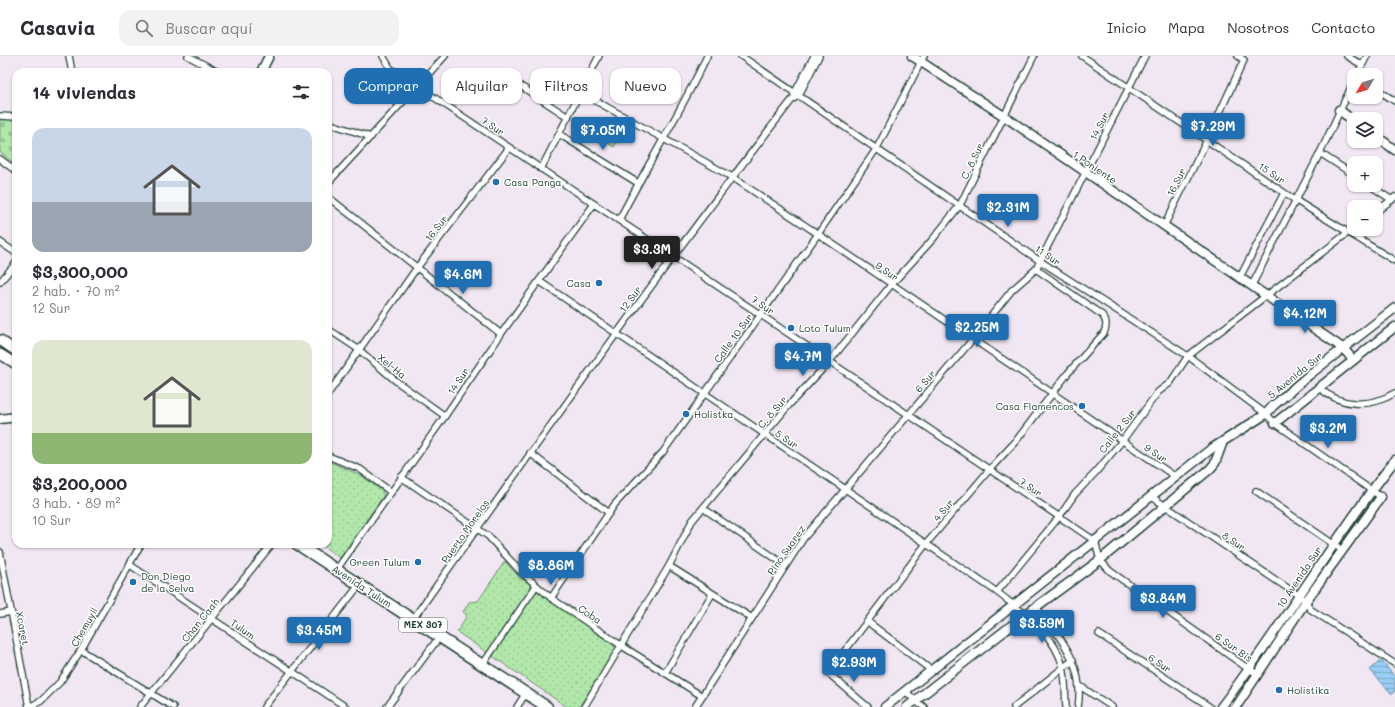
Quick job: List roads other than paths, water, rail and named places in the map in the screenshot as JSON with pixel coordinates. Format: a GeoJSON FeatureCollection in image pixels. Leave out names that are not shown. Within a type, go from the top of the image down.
{"type":"FeatureCollection","features":[{"type":"Feature","properties":{"kind":"highway","name":"Avenida Tulum"},"geometry":{"type":"LineString","coordinates":[[303,548],[484,664],[547,707]]}},
{"type":"Feature","properties":{"kind":"main road"},"geometry":{"type":"LineString","coordinates":[[0,340],[12,348]]}},
{"type":"Feature","properties":{"kind":"main road"},"geometry":{"type":"LineString","coordinates":[[0,354],[12,362]]}},
{"type":"Feature","properties":{"kind":"street"},"geometry":{"type":"LineString","coordinates":[[69,56],[71,68]]}},
{"type":"Feature","properties":{"kind":"street"},"geometry":{"type":"LineString","coordinates":[[188,56],[210,68]]}},
{"type":"Feature","properties":{"kind":"street"},"geometry":{"type":"LineString","coordinates":[[263,68],[269,56]]}},
{"type":"Feature","properties":{"kind":"street","name":"7 Sur"},"geometry":{"type":"LineString","coordinates":[[384,56],[390,68]]}},
{"type":"Feature","properties":{"kind":"street"},"geometry":{"type":"LineString","coordinates":[[433,70],[445,56]]}},
{"type":"Feature","properties":{"kind":"street"},"geometry":{"type":"LineString","coordinates":[[593,68],[599,56]]}},
{"type":"Feature","properties":{"kind":"street"},"geometry":{"type":"LineString","coordinates":[[619,220],[638,183],[687,100],[707,56]]}},
{"type":"Feature","properties":{"kind":"street","name":"11 Sur"},"geometry":{"type":"LineString","coordinates":[[741,56],[1040,261],[1188,356],[1266,414],[1275,423],[1381,496]]}},
{"type":"Feature","properties":{"kind":"street"},"geometry":{"type":"LineString","coordinates":[[797,93],[814,56]]}},
{"type":"Feature","properties":{"kind":"street"},"geometry":{"type":"LineString","coordinates":[[797,93],[820,56]]}},
{"type":"Feature","properties":{"kind":"street","name":"1 Poniente"},"geometry":{"type":"LineString","coordinates":[[912,56],[922,59],[1086,173],[1267,295],[1344,349],[1353,360]]}},
{"type":"Feature","properties":{"kind":"street","name":"C. 8 Sur"},"geometry":{"type":"LineString","coordinates":[[584,707],[669,566],[692,522],[764,435],[830,361],[891,285],[933,239],[960,205],[1034,56]]}},
{"type":"Feature","properties":{"kind":"street","name":"15 Sur"},"geometry":{"type":"LineString","coordinates":[[1082,56],[1284,193],[1347,227]]}},
{"type":"Feature","properties":{"kind":"street","name":"14 Sur"},"geometry":{"type":"LineString","coordinates":[[1036,269],[1145,56]]}},
{"type":"Feature","properties":{"kind":"street","name":"16 Sur"},"geometry":{"type":"LineString","coordinates":[[1164,226],[1207,140],[1244,60],[1238,56]]}},
{"type":"Feature","properties":{"kind":"street"},"geometry":{"type":"LineString","coordinates":[[1347,56],[1362,65]]}},
{"type":"Feature","properties":{"kind":"street"},"geometry":{"type":"LineString","coordinates":[[1360,68],[1367,56]]}},
{"type":"Feature","properties":{"kind":"street","name":"Calle 10 Sur"},"geometry":{"type":"LineString","coordinates":[[551,598],[609,513],[630,486],[663,452],[704,392],[818,234],[877,148],[922,59]]}},
{"type":"Feature","properties":{"kind":"street"},"geometry":{"type":"LineString","coordinates":[[522,87],[568,117]]}},
{"type":"Feature","properties":{"kind":"street","name":"12 Sur"},"geometry":{"type":"LineString","coordinates":[[530,453],[673,256],[797,93]]}},
{"type":"Feature","properties":{"kind":"street"},"geometry":{"type":"LineString","coordinates":[[1383,93],[1395,101]]}},
{"type":"Feature","properties":{"kind":"street"},"geometry":{"type":"LineString","coordinates":[[1252,285],[1320,153],[1347,95]]}},
{"type":"Feature","properties":{"kind":"street","name":"7 Sur"},"geometry":{"type":"LineString","coordinates":[[433,96],[509,148],[830,361],[907,415],[990,469],[1095,541]]}},
{"type":"Feature","properties":{"kind":"street"},"geometry":{"type":"LineString","coordinates":[[332,179],[402,104]]}},
{"type":"Feature","properties":{"kind":"street"},"geometry":{"type":"LineString","coordinates":[[541,169],[574,104]]}},
{"type":"Feature","properties":{"kind":"street","name":"9 Sur"},"geometry":{"type":"LineString","coordinates":[[601,104],[663,140],[732,177],[1176,477]]}},
{"type":"Feature","properties":{"kind":"street"},"geometry":{"type":"LineString","coordinates":[[1339,110],[1347,116]]}},
{"type":"Feature","properties":{"kind":"street"},"geometry":{"type":"LineString","coordinates":[[0,116],[12,117]]}},
{"type":"Feature","properties":{"kind":"street"},"geometry":{"type":"LineString","coordinates":[[332,124],[372,137]]}},
{"type":"Feature","properties":{"kind":"street"},"geometry":{"type":"LineString","coordinates":[[559,134],[638,183]]}},
{"type":"Feature","properties":{"kind":"street"},"geometry":{"type":"LineString","coordinates":[[1383,141],[1395,150]]}},
{"type":"Feature","properties":{"kind":"street","name":"16 Sur"},"geometry":{"type":"LineString","coordinates":[[332,388],[416,269],[509,148]]}},
{"type":"Feature","properties":{"kind":"street"},"geometry":{"type":"LineString","coordinates":[[1320,153],[1347,170]]}},
{"type":"Feature","properties":{"kind":"street"},"geometry":{"type":"LineString","coordinates":[[0,159],[12,168]]}},
{"type":"Feature","properties":{"kind":"street"},"geometry":{"type":"LineString","coordinates":[[1382,192],[1393,198],[1383,206]]}},
{"type":"Feature","properties":{"kind":"street"},"geometry":{"type":"LineString","coordinates":[[1240,277],[1284,193]]}},
{"type":"Feature","properties":{"kind":"street"},"geometry":{"type":"LineString","coordinates":[[332,200],[416,269],[501,334]]}},
{"type":"Feature","properties":{"kind":"street","name":"14 Sur"},"geometry":{"type":"LineString","coordinates":[[337,569],[594,204]]}},
{"type":"Feature","properties":{"kind":"street","name":"Calle 2 Sur"},"geometry":{"type":"LineString","coordinates":[[997,592],[1059,517],[1075,494],[1101,466],[1122,440],[1158,392],[1170,383],[1188,356],[1347,234]]}},
{"type":"Feature","properties":{"kind":"street","name":"15 Sur"},"geometry":{"type":"LineString","coordinates":[[1360,236],[1395,261]]}},
{"type":"Feature","properties":{"kind":"street"},"geometry":{"type":"LineString","coordinates":[[0,242],[12,250]]}},
{"type":"Feature","properties":{"kind":"street"},"geometry":{"type":"LineString","coordinates":[[0,282],[12,268]]}},
{"type":"Feature","properties":{"kind":"street","name":"4 Sur"},"geometry":{"type":"LineString","coordinates":[[868,707],[828,673],[926,544],[990,469],[1004,456],[1068,373],[1104,333],[1106,321],[1102,315],[1036,269]]}},
{"type":"Feature","properties":{"kind":"street","name":"6 Sur"},"geometry":{"type":"LineString","coordinates":[[907,415],[972,340],[1012,290],[1036,269]]}},
{"type":"Feature","properties":{"kind":"street","name":"5 Sur"},"geometry":{"type":"LineString","coordinates":[[539,281],[997,592],[1038,625],[1051,642],[1064,668]]}},
{"type":"Feature","properties":{"kind":"street","name":"5 Avenida Sur"},"geometry":{"type":"LineString","coordinates":[[885,707],[1176,477],[1212,450],[1266,414],[1273,406],[1395,308]]}},
{"type":"Feature","properties":{"kind":"street"},"geometry":{"type":"LineString","coordinates":[[1275,423],[1395,326]]}},
{"type":"Feature","properties":{"kind":"street","name":"Xel-Ha"},"geometry":{"type":"LineString","coordinates":[[332,332],[358,350],[396,381],[445,416]]}},
{"type":"Feature","properties":{"kind":"street"},"geometry":{"type":"LineString","coordinates":[[1319,388],[1335,400],[1354,404],[1377,401],[1395,393]]}},
{"type":"Feature","properties":{"kind":"street","name":"Pino Suarez"},"geometry":{"type":"LineString","coordinates":[[695,707],[803,539],[907,415]]}},
{"type":"Feature","properties":{"kind":"street"},"geometry":{"type":"LineString","coordinates":[[0,420],[12,418]]}},
{"type":"Feature","properties":{"kind":"street"},"geometry":{"type":"LineString","coordinates":[[907,707],[1025,615],[1100,560],[1215,464],[1222,444]]}},
{"type":"Feature","properties":{"kind":"street"},"geometry":{"type":"LineString","coordinates":[[530,453],[609,513]]}},
{"type":"Feature","properties":{"kind":"street","name":"Puerto Morelos"},"geometry":{"type":"LineString","coordinates":[[414,619],[530,453]]}},
{"type":"Feature","properties":{"kind":"street"},"geometry":{"type":"LineString","coordinates":[[332,458],[360,469],[391,492]]}},
{"type":"Feature","properties":{"kind":"street","name":"10 Avenida Sur"},"geometry":{"type":"LineString","coordinates":[[1221,707],[1250,670],[1298,595],[1395,460]]}},
{"type":"Feature","properties":{"kind":"street","name":"Coba"},"geometry":{"type":"LineString","coordinates":[[401,477],[477,528],[497,544],[536,586],[551,598],[622,646],[702,696]]}},
{"type":"Feature","properties":{"kind":"street"},"geometry":{"type":"LineString","coordinates":[[1256,491],[1342,550]]}},
{"type":"Feature","properties":{"kind":"street"},"geometry":{"type":"LineString","coordinates":[[1236,707],[1306,601],[1381,496]]}},
{"type":"Feature","properties":{"kind":"street","name":"8 Sur"},"geometry":{"type":"LineString","coordinates":[[1152,497],[1298,595],[1306,601],[1310,609],[1395,664]]}},
{"type":"Feature","properties":{"kind":"street"},"geometry":{"type":"LineString","coordinates":[[703,508],[785,565]]}},
{"type":"Feature","properties":{"kind":"street"},"geometry":{"type":"LineString","coordinates":[[1095,541],[1100,560]]}},
{"type":"Feature","properties":{"kind":"street","name":"Chemuyil"},"geometry":{"type":"LineString","coordinates":[[29,707],[42,701],[52,692],[81,650],[140,548]]}},
{"type":"Feature","properties":{"kind":"street","name":"Chan Caah"},"geometry":{"type":"LineString","coordinates":[[140,707],[213,619],[269,548]]}},
{"type":"Feature","properties":{"kind":"street","name":"Xcaret"},"geometry":{"type":"LineString","coordinates":[[0,552],[29,707]]}},
{"type":"Feature","properties":{"kind":"street","name":"6 Sur Bis"},"geometry":{"type":"LineString","coordinates":[[1100,560],[1110,571],[1250,670],[1259,674]]}},
{"type":"Feature","properties":{"kind":"street","name":"Tulum"},"geometry":{"type":"LineString","coordinates":[[130,565],[346,707]]}},
{"type":"Feature","properties":{"kind":"street"},"geometry":{"type":"LineString","coordinates":[[669,566],[752,618]]}},
{"type":"Feature","properties":{"kind":"street"},"geometry":{"type":"LineString","coordinates":[[264,707],[360,584]]}},
{"type":"Feature","properties":{"kind":"street"},"geometry":{"type":"LineString","coordinates":[[484,664],[536,586]]}},
{"type":"Feature","properties":{"kind":"street"},"geometry":{"type":"LineString","coordinates":[[665,673],[712,594]]}},
{"type":"Feature","properties":{"kind":"street"},"geometry":{"type":"LineString","coordinates":[[1036,607],[1053,628],[1073,660],[1080,686],[1078,707]]}},
{"type":"Feature","properties":{"kind":"street"},"geometry":{"type":"LineString","coordinates":[[0,614],[11,612]]}},
{"type":"Feature","properties":{"kind":"street"},"geometry":{"type":"LineString","coordinates":[[868,622],[932,670]]}},
{"type":"Feature","properties":{"kind":"street","name":"6 Sur"},"geometry":{"type":"LineString","coordinates":[[1100,634],[1210,707]]}},
{"type":"Feature","properties":{"kind":"street"},"geometry":{"type":"LineString","coordinates":[[387,707],[440,636]]}},
{"type":"Feature","properties":{"kind":"street"},"geometry":{"type":"LineString","coordinates":[[81,650],[173,707]]}},
{"type":"Feature","properties":{"kind":"street"},"geometry":{"type":"LineString","coordinates":[[1014,707],[1073,660]]}},
{"type":"Feature","properties":{"kind":"street"},"geometry":{"type":"LineString","coordinates":[[1064,668],[1066,707]]}},
{"type":"Feature","properties":{"kind":"street"},"geometry":{"type":"LineString","coordinates":[[1080,686],[1112,707]]}},
{"type":"Feature","properties":{"kind":"street"},"geometry":{"type":"LineString","coordinates":[[906,691],[915,701],[924,707]]}},
{"type":"Feature","properties":{"kind":"street"},"geometry":{"type":"LineString","coordinates":[[517,707],[526,693]]}},
{"type":"Feature","properties":{"kind":"water"},"geometry":{"type":"Polygon","coordinates":[[[1381,660],[1395,677],[1395,692],[1392,694],[1370,670],[1381,660]]]}},
{"type":"Feature","properties":{"kind":"place","name":"Casa Panga"},"geometry":{"type":"Point","coordinates":[496,182]}},
{"type":"Feature","properties":{"kind":"place","name":"Casa"},"geometry":{"type":"Point","coordinates":[599,283]}},
{"type":"Feature","properties":{"kind":"place","name":"Loto Tulum"},"geometry":{"type":"Point","coordinates":[791,328]}},
{"type":"Feature","properties":{"kind":"place","name":"Casa Flamencos"},"geometry":{"type":"Point","coordinates":[1082,406]}},
{"type":"Feature","properties":{"kind":"place","name":"Holistka"},"geometry":{"type":"Point","coordinates":[686,414]}},
{"type":"Feature","properties":{"kind":"place","name":"Green Tulum"},"geometry":{"type":"Point","coordinates":[418,562]}},
{"type":"Feature","properties":{"kind":"place","name":"Don Diego de la Selva"},"geometry":{"type":"Point","coordinates":[133,582]}},
{"type":"Feature","properties":{"kind":"place","name":"Holistika"},"geometry":{"type":"Point","coordinates":[1279,690]}}]}
